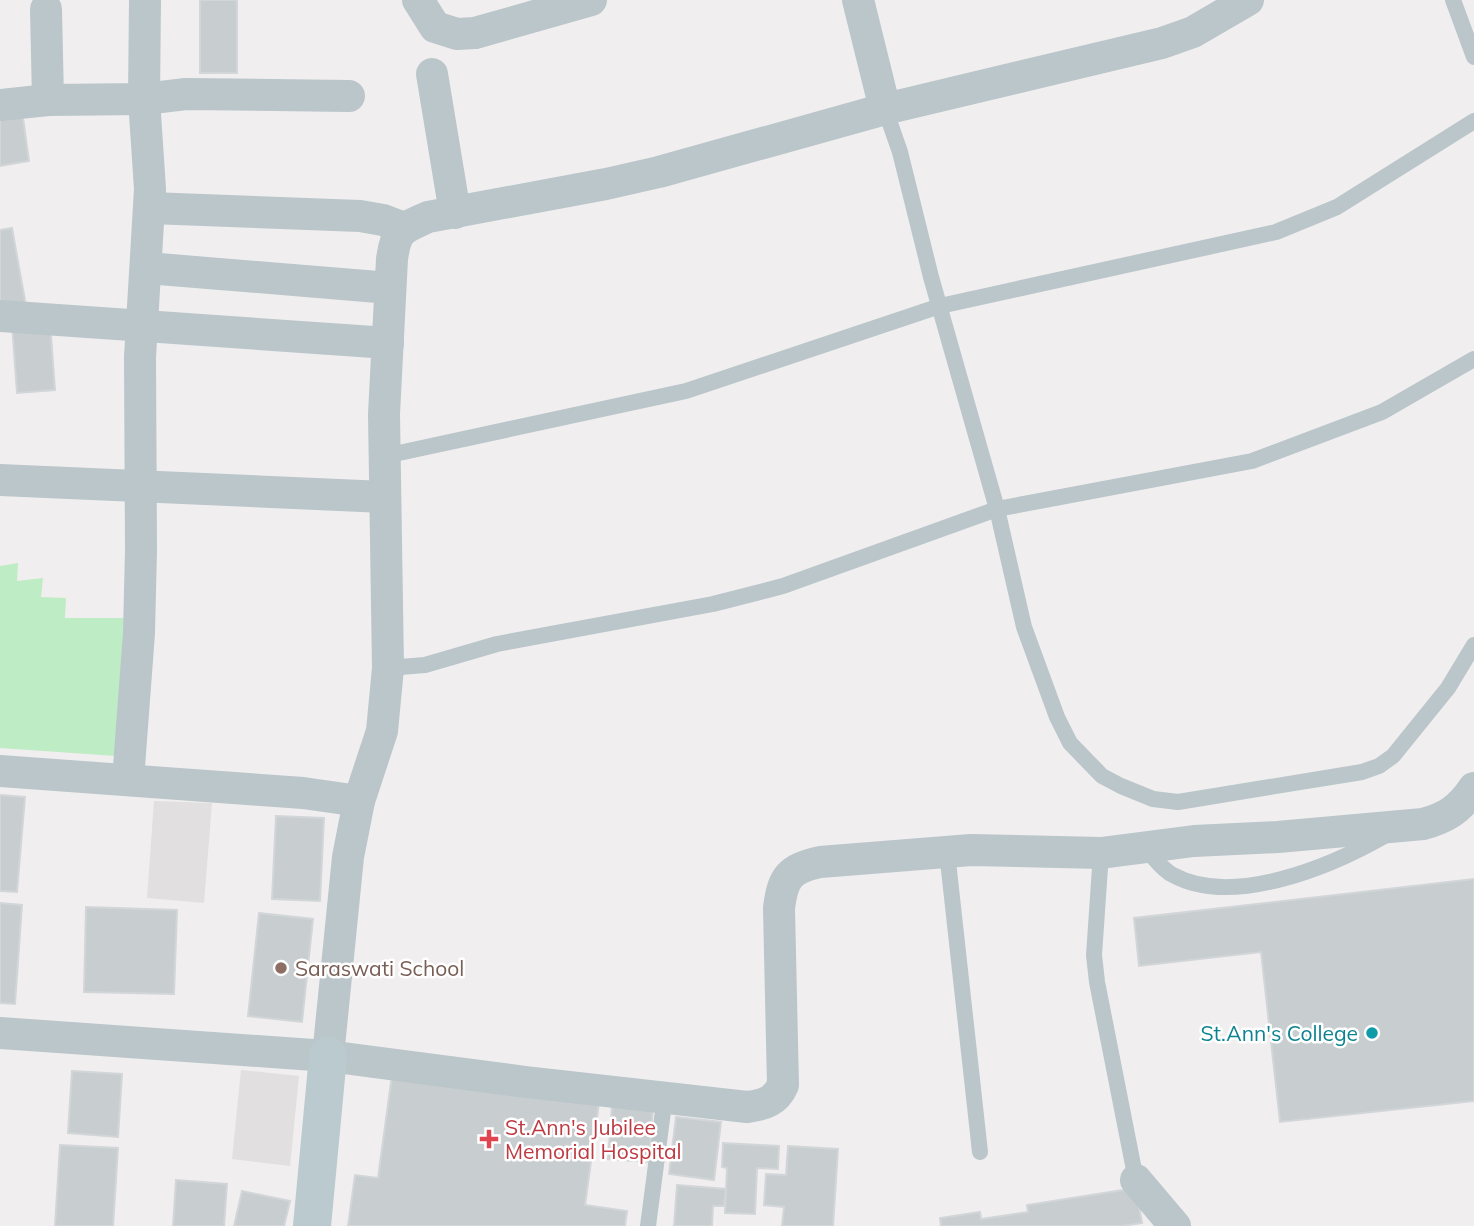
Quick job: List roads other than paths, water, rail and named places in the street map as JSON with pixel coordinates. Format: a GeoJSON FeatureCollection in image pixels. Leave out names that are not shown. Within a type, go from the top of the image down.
{"type":"FeatureCollection","features":[{"type":"Feature","properties":{"kind":"street"},"geometry":{"type":"LineString","coordinates":[[128,780],[139,633],[140,357],[150,208],[144,99],[145,0]]}},
{"type":"Feature","properties":{"kind":"street"},"geometry":{"type":"LineString","coordinates":[[418,0],[435,27],[457,34],[475,33],[591,0]]}},
{"type":"Feature","properties":{"kind":"street"},"geometry":{"type":"LineString","coordinates":[[858,0],[885,109]]}},
{"type":"Feature","properties":{"kind":"street"},"geometry":{"type":"LineString","coordinates":[[312,1226],[348,857],[359,801],[382,732],[387,668],[385,456],[394,241],[404,228],[428,217],[659,172],[885,109],[1163,43],[1193,32],[1248,0]]}},
{"type":"Feature","properties":{"kind":"street"},"geometry":{"type":"LineString","coordinates":[[46,9],[48,100]]}},
{"type":"Feature","properties":{"kind":"street"},"geometry":{"type":"LineString","coordinates":[[432,74],[455,213]]}},
{"type":"Feature","properties":{"kind":"street"},"geometry":{"type":"LineString","coordinates":[[0,105],[48,100],[144,99],[186,94],[349,96]]}},
{"type":"Feature","properties":{"kind":"street"},"geometry":{"type":"LineString","coordinates":[[150,208],[360,216],[383,219],[404,228]]}},
{"type":"Feature","properties":{"kind":"street"},"geometry":{"type":"LineString","coordinates":[[147,268],[390,288]]}},
{"type":"Feature","properties":{"kind":"street"},"geometry":{"type":"LineString","coordinates":[[0,316],[388,343]]}},
{"type":"Feature","properties":{"kind":"street"},"geometry":{"type":"LineString","coordinates":[[0,480],[384,497]]}},
{"type":"Feature","properties":{"kind":"street"},"geometry":{"type":"LineString","coordinates":[[0,771],[303,793],[359,801]]}},
{"type":"Feature","properties":{"kind":"street"},"geometry":{"type":"LineString","coordinates":[[0,1033],[328,1056],[526,1083],[747,1107],[763,1105],[779,1096],[783,1084],[779,908],[782,887],[789,874],[802,866],[820,862],[971,850],[1101,853],[1194,841],[1222,841],[1403,825],[1443,819],[1459,808],[1474,788]]}},
{"type":"Feature","properties":{"kind":"street"},"geometry":{"type":"LineString","coordinates":[[1136,1180],[1175,1226]]}},
{"type":"Feature","properties":{"kind":"lane"},"geometry":{"type":"LineString","coordinates":[[1453,0],[1474,57]]}},
{"type":"Feature","properties":{"kind":"lane"},"geometry":{"type":"LineString","coordinates":[[885,109],[900,152],[997,509],[1033,658],[1063,729],[1077,753],[1094,769],[1139,795],[1178,802],[1362,772],[1379,766],[1393,756],[1448,688],[1474,645]]}},
{"type":"Feature","properties":{"kind":"lane"},"geometry":{"type":"LineString","coordinates":[[385,456],[686,391],[940,306],[1276,232],[1336,207],[1474,121]]}},
{"type":"Feature","properties":{"kind":"lane"},"geometry":{"type":"LineString","coordinates":[[387,668],[425,665],[497,644],[724,601],[783,586],[997,509],[1252,461],[1382,412],[1474,359]]}},
{"type":"Feature","properties":{"kind":"lane"},"geometry":{"type":"LineString","coordinates":[[1146,849],[1170,874],[1189,882],[1251,887],[1352,855],[1403,825]]}},
{"type":"Feature","properties":{"kind":"lane"},"geometry":{"type":"LineString","coordinates":[[947,852],[980,1152]]}},
{"type":"Feature","properties":{"kind":"lane"},"geometry":{"type":"LineString","coordinates":[[1101,853],[1094,955],[1136,1180]]}},
{"type":"Feature","properties":{"kind":"lane"},"geometry":{"type":"LineString","coordinates":[[648,1226],[664,1097]]}},
{"type":"Feature","properties":{"kind":"place","name":"Saraswati School"},"geometry":{"type":"Point","coordinates":[281,968]}},
{"type":"Feature","properties":{"kind":"place","name":"St.Ann's College"},"geometry":{"type":"Point","coordinates":[1372,1033]}},
{"type":"Feature","properties":{"kind":"place","name":"St.Ann's Jubilee Memorial Hospital"},"geometry":{"type":"Point","coordinates":[489,1139]}}]}
